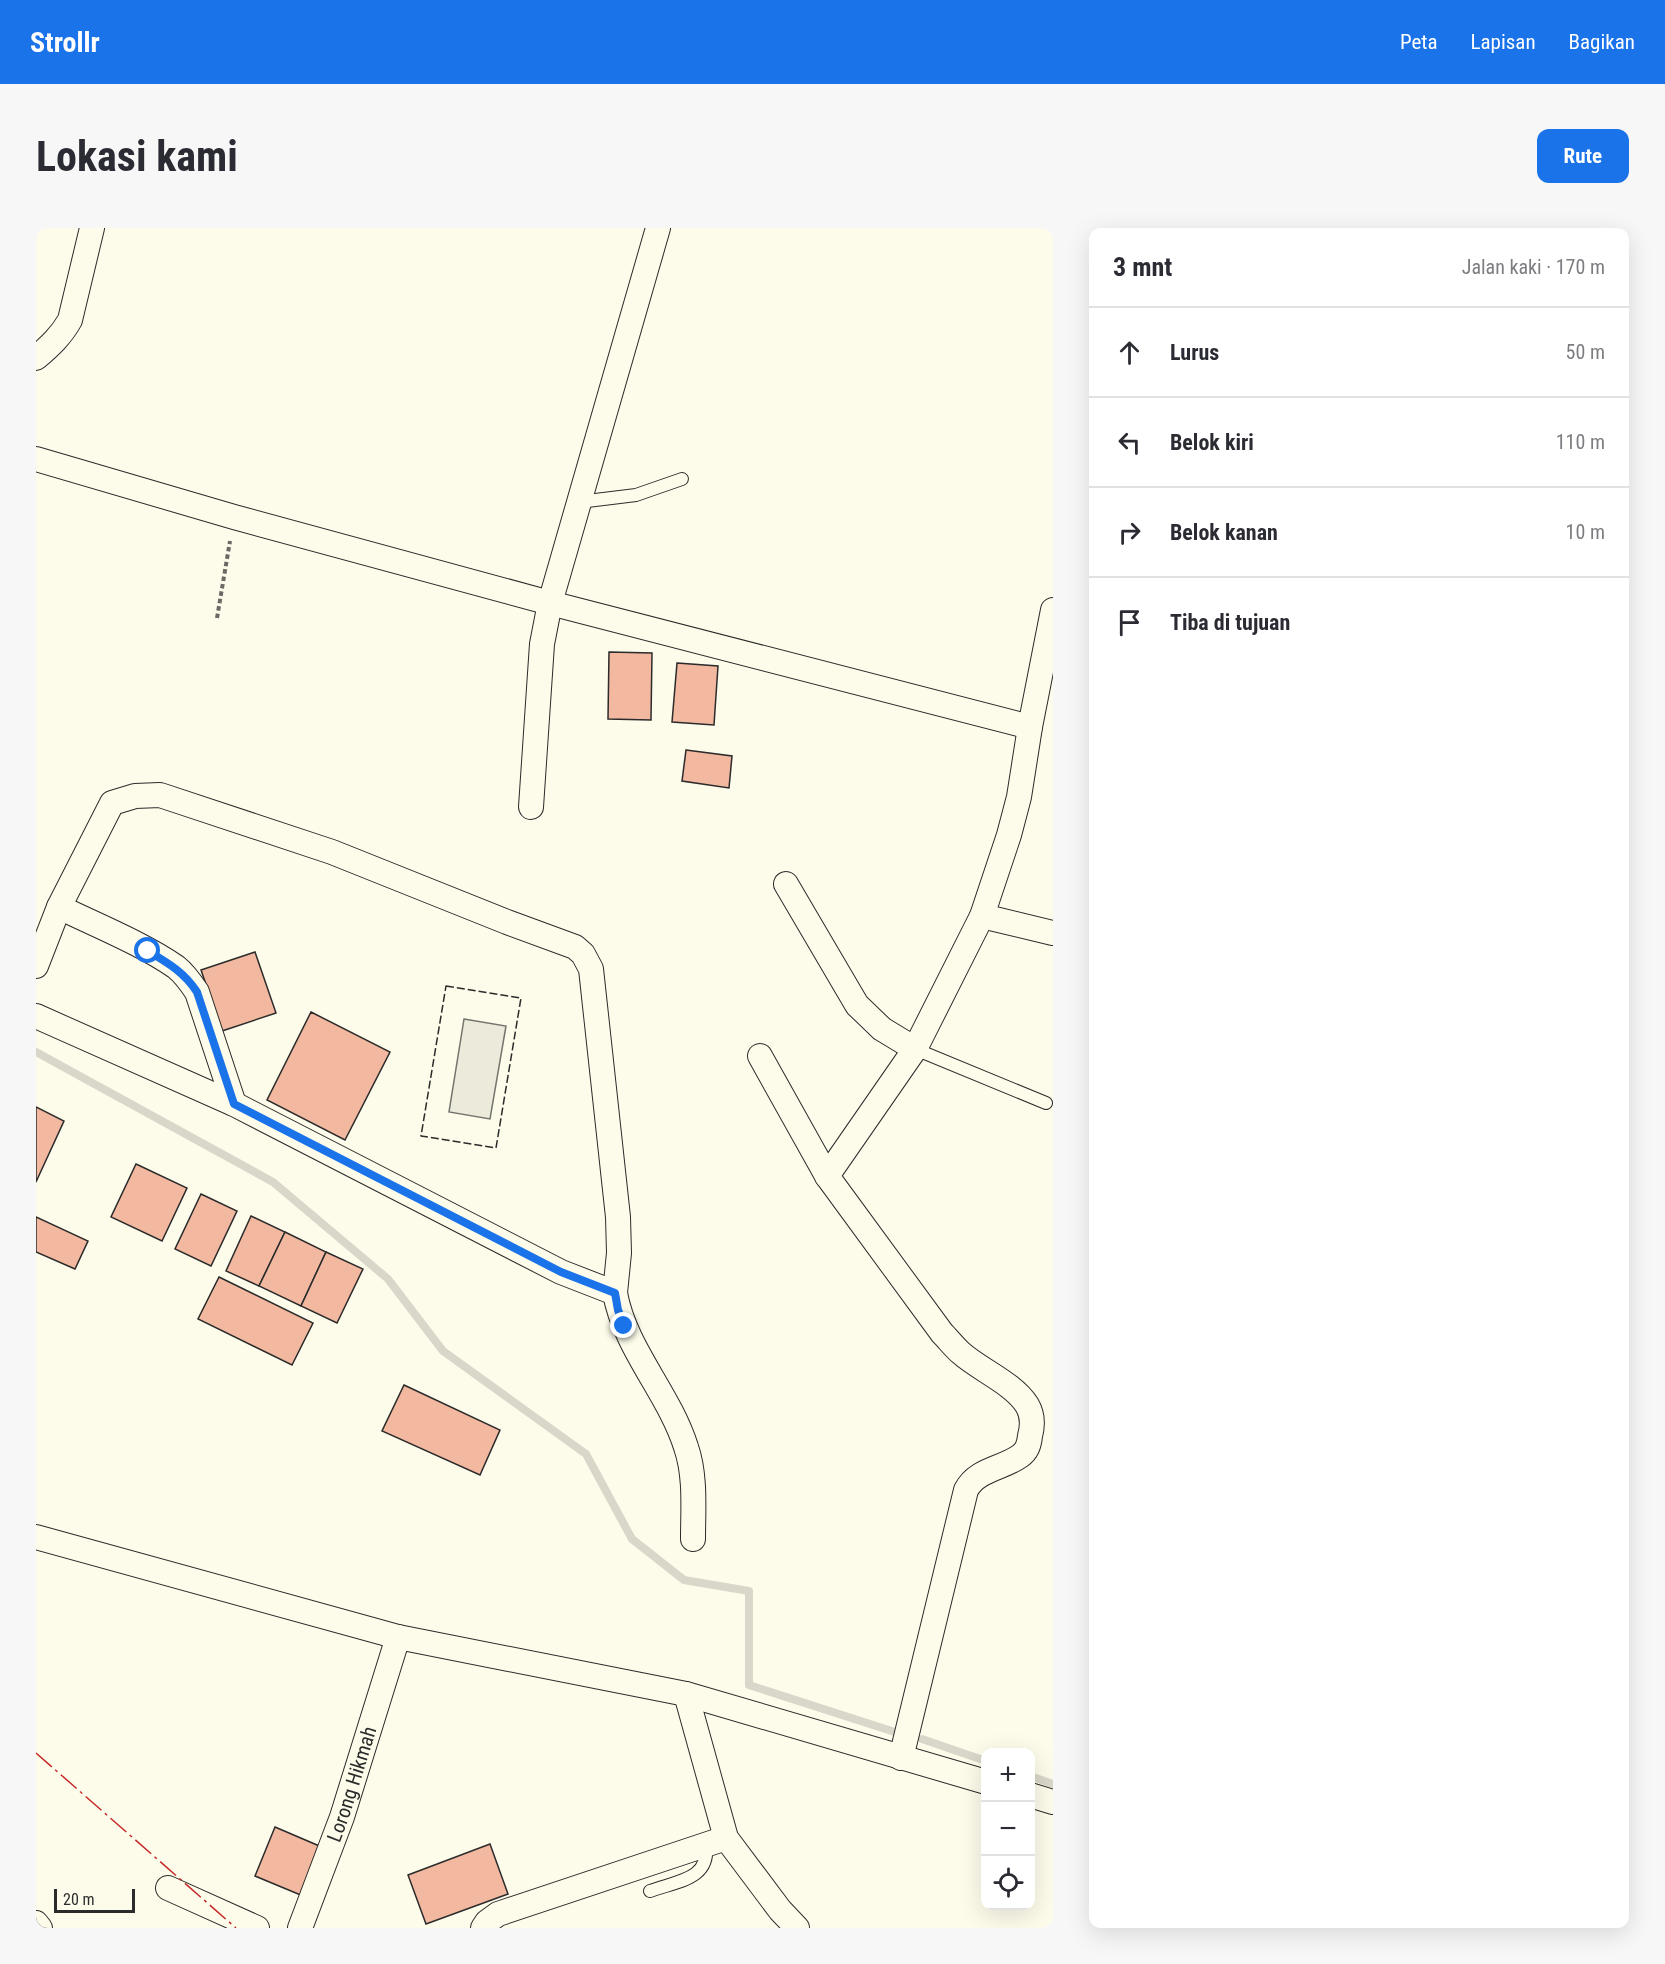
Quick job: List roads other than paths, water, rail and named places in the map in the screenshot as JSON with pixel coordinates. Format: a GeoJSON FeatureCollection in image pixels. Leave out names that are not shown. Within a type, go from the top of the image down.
{"type":"FeatureCollection","features":[{"type":"Feature","properties":{"kind":"street"},"geometry":{"type":"LineString","coordinates":[[36,358],[51,346],[70,320],[92,228]]}},
{"type":"Feature","properties":{"kind":"street"},"geometry":{"type":"LineString","coordinates":[[531,807],[542,644],[550,603],[658,228]]}},
{"type":"Feature","properties":{"kind":"street"},"geometry":{"type":"LineString","coordinates":[[36,459],[234,517],[550,603],[1030,727]]}},
{"type":"Feature","properties":{"kind":"street"},"geometry":{"type":"LineString","coordinates":[[827,1176],[915,1049],[982,916],[1019,797],[1030,727],[1051,623]]}},
{"type":"Feature","properties":{"kind":"street"},"geometry":{"type":"LineString","coordinates":[[36,966],[59,907],[112,803],[135,796],[160,795],[332,852],[575,947],[583,954],[591,969],[616,1196],[619,1253],[615,1293],[618,1310],[686,1447],[693,1502],[693,1539]]}},
{"type":"Feature","properties":{"kind":"street"},"geometry":{"type":"LineString","coordinates":[[786,884],[857,1005],[882,1029],[915,1049]]}},
{"type":"Feature","properties":{"kind":"street"},"geometry":{"type":"LineString","coordinates":[[59,907],[148,951],[177,968],[190,980],[197,992],[234,1104]]}},
{"type":"Feature","properties":{"kind":"street"},"geometry":{"type":"LineString","coordinates":[[982,916],[1053,933]]}},
{"type":"Feature","properties":{"kind":"street"},"geometry":{"type":"LineString","coordinates":[[36,1016],[234,1104],[561,1272],[615,1293]]}},
{"type":"Feature","properties":{"kind":"street"},"geometry":{"type":"LineString","coordinates":[[760,1056],[827,1176],[942,1333],[962,1353],[1013,1390],[1043,1425],[1026,1451],[983,1473],[969,1484],[966,1490],[902,1758]]}},
{"type":"Feature","properties":{"kind":"street"},"geometry":{"type":"LineString","coordinates":[[36,1537],[398,1637],[686,1694],[981,1781]]}},
{"type":"Feature","properties":{"kind":"street","name":"Lorong Hikmah"},"geometry":{"type":"LineString","coordinates":[[300,1928],[342,1817],[398,1637]]}},
{"type":"Feature","properties":{"kind":"street"},"geometry":{"type":"LineString","coordinates":[[686,1694],[716,1842],[797,1928]]}},
{"type":"Feature","properties":{"kind":"street"},"geometry":{"type":"LineString","coordinates":[[1035,1797],[1053,1802]]}},
{"type":"Feature","properties":{"kind":"street"},"geometry":{"type":"LineString","coordinates":[[483,1928],[498,1914],[716,1842]]}},
{"type":"Feature","properties":{"kind":"street"},"geometry":{"type":"LineString","coordinates":[[168,1888],[257,1928]]}},
{"type":"Feature","properties":{"kind":"street"},"geometry":{"type":"LineString","coordinates":[[36,1923],[40,1928]]}},
{"type":"Feature","properties":{"kind":"lane"},"geometry":{"type":"LineString","coordinates":[[579,502],[636,495],[682,479]]}},
{"type":"Feature","properties":{"kind":"lane"},"geometry":{"type":"LineString","coordinates":[[915,1049],[1046,1103]]}},
{"type":"Feature","properties":{"kind":"lane"},"geometry":{"type":"LineString","coordinates":[[650,1891],[697,1874],[716,1842]]}},
{"type":"Feature","properties":{"kind":"waterway"},"geometry":{"type":"LineString","coordinates":[[36,1052],[273,1182],[388,1279],[443,1351],[586,1454],[632,1539],[684,1580],[749,1591],[749,1685],[901,1734]]}},
{"type":"Feature","properties":{"kind":"waterway"},"geometry":{"type":"LineString","coordinates":[[922,1739],[981,1759]]}},
{"type":"Feature","properties":{"kind":"waterway"},"geometry":{"type":"LineString","coordinates":[[1035,1778],[1053,1784]]}}]}
